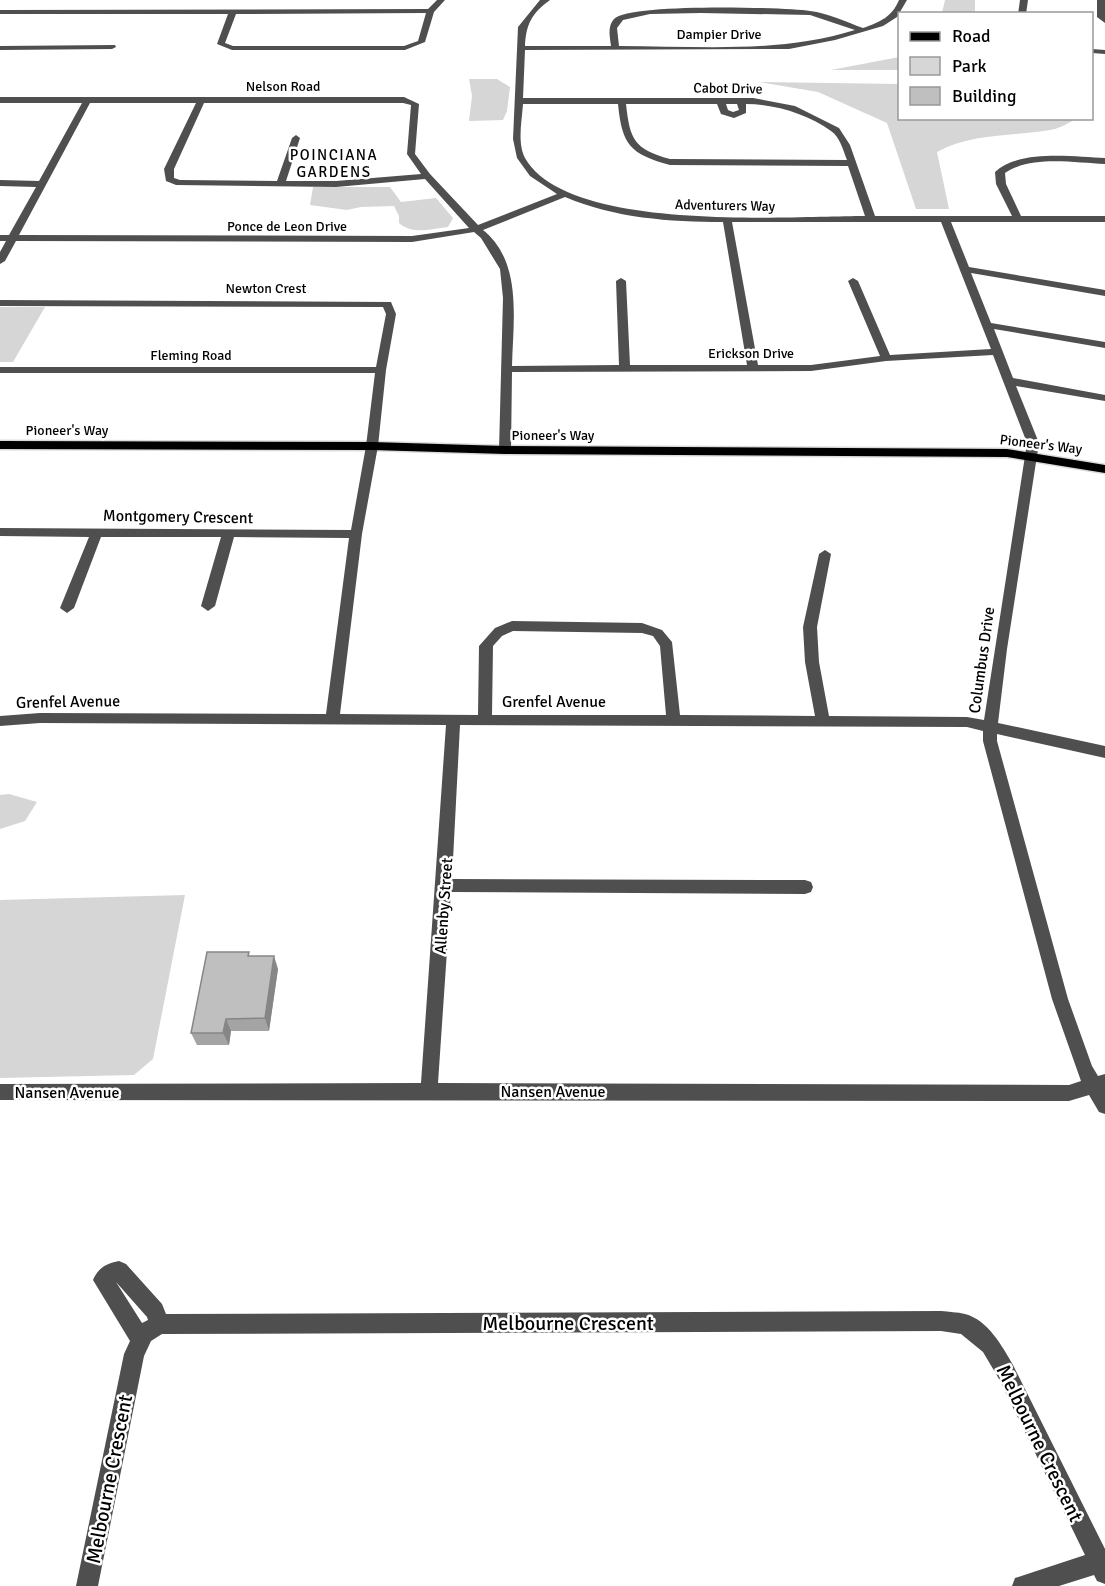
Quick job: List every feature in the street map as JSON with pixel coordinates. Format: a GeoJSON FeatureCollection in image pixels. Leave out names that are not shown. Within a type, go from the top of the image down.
{"type":"FeatureCollection","features":[{"type":"Feature","properties":{"kind":"main road","name":"Pioneer's Way"},"geometry":{"type":"LineString","coordinates":[[0,445],[372,446],[505,450],[1000,453],[1105,469]]}},
{"type":"Feature","properties":{"kind":"street"},"geometry":{"type":"LineString","coordinates":[[233,11],[221,44],[232,48],[405,48],[421,42],[430,11],[441,0]]}},
{"type":"Feature","properties":{"kind":"street","name":"Dampier Drive"},"geometry":{"type":"LineString","coordinates":[[520,48],[777,48],[804,46],[862,30],[891,18],[903,0]]}},
{"type":"Feature","properties":{"kind":"street"},"geometry":{"type":"LineString","coordinates":[[1101,0],[1101,17],[1105,21]]}},
{"type":"Feature","properties":{"kind":"street","name":"Adventurers Way"},"geometry":{"type":"LineString","coordinates":[[539,2],[522,27],[517,140],[520,156],[531,171],[552,188],[565,194],[598,205],[645,215],[727,220],[1105,219]]}},
{"type":"Feature","properties":{"kind":"street"},"geometry":{"type":"LineString","coordinates":[[1,9],[430,11]]}},
{"type":"Feature","properties":{"kind":"street"},"geometry":{"type":"LineString","coordinates":[[615,48],[613,32],[618,19],[645,12],[811,13],[862,30]]}},
{"type":"Feature","properties":{"kind":"street"},"geometry":{"type":"LineString","coordinates":[[0,48],[112,47]]}},
{"type":"Feature","properties":{"kind":"street"},"geometry":{"type":"LineString","coordinates":[[0,261],[88,99]]}},
{"type":"Feature","properties":{"kind":"street","name":"Nelson Road"},"geometry":{"type":"LineString","coordinates":[[0,100],[404,100],[415,104],[411,154],[427,176],[485,236],[505,269],[508,298],[505,450]]}},
{"type":"Feature","properties":{"kind":"street"},"geometry":{"type":"LineString","coordinates":[[201,100],[169,170],[169,179],[179,183],[336,184],[427,176]]}},
{"type":"Feature","properties":{"kind":"street","name":"Cabot Drive"},"geometry":{"type":"LineString","coordinates":[[518,101],[741,101],[773,103],[792,108],[836,130],[846,145],[871,219]]}},
{"type":"Feature","properties":{"kind":"street"},"geometry":{"type":"LineString","coordinates":[[622,101],[624,130],[628,142],[650,157],[670,162],[852,163]]}},
{"type":"Feature","properties":{"kind":"street"},"geometry":{"type":"LineString","coordinates":[[721,101],[724,112],[734,115],[743,111],[741,101]]}},
{"type":"Feature","properties":{"kind":"street"},"geometry":{"type":"LineString","coordinates":[[280,184],[296,138]]}},
{"type":"Feature","properties":{"kind":"street"},"geometry":{"type":"LineString","coordinates":[[1018,219],[1000,179],[1000,172],[1003,168],[1028,161],[1105,161]]}},
{"type":"Feature","properties":{"kind":"street"},"geometry":{"type":"LineString","coordinates":[[0,183],[42,184]]}},
{"type":"Feature","properties":{"kind":"street","name":"Ponce de Leon Drive"},"geometry":{"type":"LineString","coordinates":[[0,238],[412,239],[476,228],[511,218],[565,194]]}},
{"type":"Feature","properties":{"kind":"street","name":"Columbus Drive"},"geometry":{"type":"LineString","coordinates":[[945,219],[1033,442],[1000,649],[990,741],[1060,999],[1084,1069],[1099,1084],[1105,1106]]}},
{"type":"Feature","properties":{"kind":"street"},"geometry":{"type":"LineString","coordinates":[[727,220],[753,368]]}},
{"type":"Feature","properties":{"kind":"street"},"geometry":{"type":"LineString","coordinates":[[965,269],[1105,293]]}},
{"type":"Feature","properties":{"kind":"street"},"geometry":{"type":"LineString","coordinates":[[621,281],[624,368]]}},
{"type":"Feature","properties":{"kind":"street"},"geometry":{"type":"LineString","coordinates":[[853,281],[886,358]]}},
{"type":"Feature","properties":{"kind":"street","name":"Newton Crest"},"geometry":{"type":"LineString","coordinates":[[0,303],[387,304],[391,314],[381,370],[372,446],[356,534],[332,719]]}},
{"type":"Feature","properties":{"kind":"street"},"geometry":{"type":"LineString","coordinates":[[987,325],[1105,345]]}},
{"type":"Feature","properties":{"kind":"street","name":"Erickson Drive"},"geometry":{"type":"LineString","coordinates":[[505,369],[811,368],[886,358],[997,352]]}},
{"type":"Feature","properties":{"kind":"street","name":"Fleming Road"},"geometry":{"type":"LineString","coordinates":[[0,370],[381,370]]}},
{"type":"Feature","properties":{"kind":"street"},"geometry":{"type":"LineString","coordinates":[[1009,381],[1105,398]]}},
{"type":"Feature","properties":{"kind":"street"},"geometry":{"type":"LineString","coordinates":[[67,608],[97,531]]}},
{"type":"Feature","properties":{"kind":"street","name":"Montgomery Crescent"},"geometry":{"type":"LineString","coordinates":[[0,532],[356,534]]}},
{"type":"Feature","properties":{"kind":"street"},"geometry":{"type":"LineString","coordinates":[[208,606],[229,533]]}},
{"type":"Feature","properties":{"kind":"street"},"geometry":{"type":"LineString","coordinates":[[823,721],[812,662],[810,627],[825,554]]}},
{"type":"Feature","properties":{"kind":"street"},"geometry":{"type":"LineString","coordinates":[[484,719],[486,646],[498,630],[512,626],[655,630],[665,639],[667,646],[673,719]]}},
{"type":"Feature","properties":{"kind":"street","name":"Grenfel Avenue"},"geometry":{"type":"LineString","coordinates":[[0,721],[40,718],[967,722],[1105,752]]}},
{"type":"Feature","properties":{"kind":"street","name":"Allenby Street"},"geometry":{"type":"LineString","coordinates":[[429,1091],[453,721]]}},
{"type":"Feature","properties":{"kind":"street"},"geometry":{"type":"LineString","coordinates":[[444,885],[805,887]]}},
{"type":"Feature","properties":{"kind":"street","name":"Nansen Avenue"},"geometry":{"type":"LineString","coordinates":[[0,1092],[1069,1093],[1099,1084]]}},
{"type":"Feature","properties":{"kind":"street"},"geometry":{"type":"LineString","coordinates":[[141,1340],[104,1280],[112,1272],[119,1271],[155,1311],[159,1324]]}},
{"type":"Feature","properties":{"kind":"street","name":"Melbourne Crescent"},"geometry":{"type":"LineString","coordinates":[[87,1586],[134,1354],[144,1334],[159,1324],[941,1321],[965,1324],[990,1345],[1006,1372],[1102,1567]]}},
{"type":"Feature","properties":{"kind":"street"},"geometry":{"type":"LineString","coordinates":[[1023,1586],[1102,1567]]}},
{"type":"Feature","properties":{"kind":"green space"},"geometry":{"type":"Polygon","coordinates":[[[945,0],[975,0],[975,12],[942,12],[945,0]]]}},
{"type":"Feature","properties":{"kind":"green space"},"geometry":{"type":"Polygon","coordinates":[[[898,57],[898,70],[831,70],[898,57]]]}},
{"type":"Feature","properties":{"kind":"green space"},"geometry":{"type":"Polygon","coordinates":[[[469,79],[497,79],[510,87],[507,111],[503,120],[469,121],[472,96],[469,79]]]}},
{"type":"Feature","properties":{"kind":"green space"},"geometry":{"type":"Polygon","coordinates":[[[759,82],[898,84],[898,120],[1074,120],[1055,129],[980,138],[937,152],[949,209],[916,209],[887,123],[818,92],[759,82]]]}},
{"type":"Feature","properties":{"kind":"green space"},"geometry":{"type":"Polygon","coordinates":[[[313,187],[390,187],[401,202],[436,198],[453,218],[448,227],[410,229],[399,223],[399,216],[394,206],[361,207],[347,210],[310,205],[313,187]]]}},
{"type":"Feature","properties":{"kind":"green space"},"geometry":{"type":"Polygon","coordinates":[[[0,307],[45,307],[13,362],[0,362],[0,307]]]}},
{"type":"Feature","properties":{"kind":"green space"},"geometry":{"type":"Polygon","coordinates":[[[9,794],[37,802],[25,821],[0,829],[0,795],[9,794]]]}},
{"type":"Feature","properties":{"kind":"green space"},"geometry":{"type":"Polygon","coordinates":[[[185,895],[153,1059],[134,1075],[0,1078],[0,900],[185,895]]]}},
{"type":"Feature","properties":{"kind":"building"},"geometry":{"type":"Polygon","coordinates":[[[207,952],[249,952],[248,956],[274,956],[265,1018],[226,1019],[223,1033],[191,1033],[207,952]]]}},
{"type":"Feature","properties":{"kind":"district","name":"POINCIANA GARDENS"},"geometry":{"type":"Point","coordinates":[334,164]}}]}
